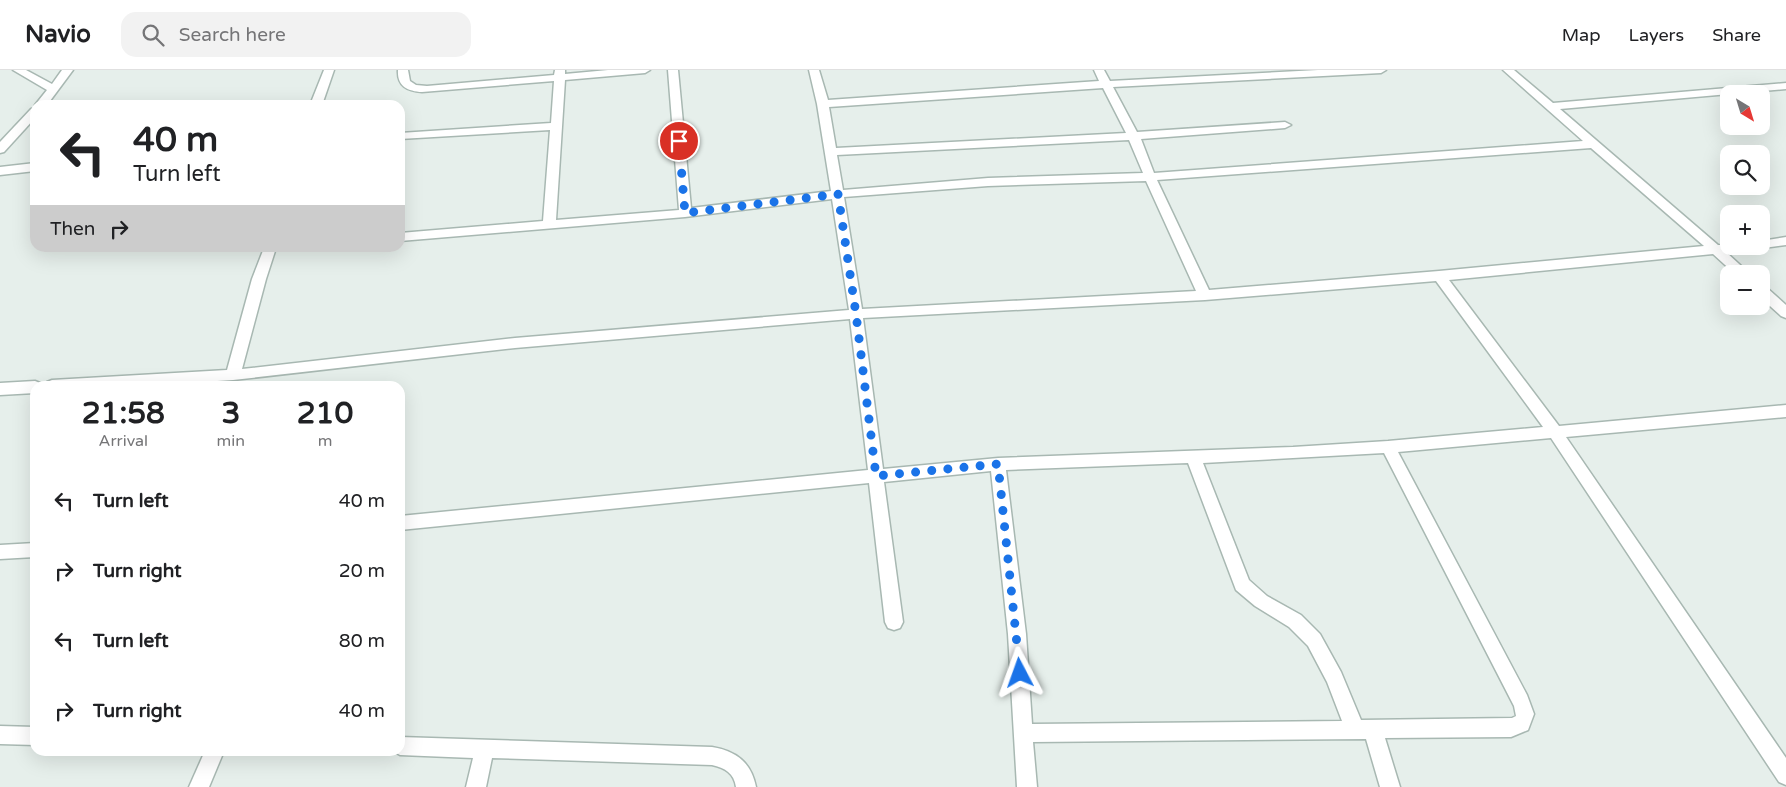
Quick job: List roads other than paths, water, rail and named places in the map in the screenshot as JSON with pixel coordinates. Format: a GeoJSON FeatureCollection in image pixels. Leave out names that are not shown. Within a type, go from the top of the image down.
{"type":"FeatureCollection","features":[{"type":"Feature","properties":{"kind":"street"},"geometry":{"type":"LineString","coordinates":[[18,70],[54,89]]}},
{"type":"Feature","properties":{"kind":"street"},"geometry":{"type":"LineString","coordinates":[[45,100],[68,70]]}},
{"type":"Feature","properties":{"kind":"street"},"geometry":{"type":"LineString","coordinates":[[318,100],[329,70]]}},
{"type":"Feature","properties":{"kind":"street"},"geometry":{"type":"LineString","coordinates":[[403,70],[404,82],[411,88],[418,89],[560,74],[645,70]]}},
{"type":"Feature","properties":{"kind":"street"},"geometry":{"type":"LineString","coordinates":[[673,70],[685,213]]}},
{"type":"Feature","properties":{"kind":"street"},"geometry":{"type":"LineString","coordinates":[[814,70],[823,104],[856,314],[894,622]]}},
{"type":"Feature","properties":{"kind":"street"},"geometry":{"type":"LineString","coordinates":[[1099,70],[1134,137],[1150,178],[1205,295]]}},
{"type":"Feature","properties":{"kind":"street"},"geometry":{"type":"LineString","coordinates":[[823,104],[1107,84],[1381,70]]}},
{"type":"Feature","properties":{"kind":"street"},"geometry":{"type":"LineString","coordinates":[[1508,70],[1591,144],[1734,265]]}},
{"type":"Feature","properties":{"kind":"street"},"geometry":{"type":"LineString","coordinates":[[549,226],[560,74]]}},
{"type":"Feature","properties":{"kind":"street"},"geometry":{"type":"LineString","coordinates":[[1549,107],[1786,86]]}},
{"type":"Feature","properties":{"kind":"street"},"geometry":{"type":"LineString","coordinates":[[0,149],[30,117]]}},
{"type":"Feature","properties":{"kind":"street"},"geometry":{"type":"LineString","coordinates":[[831,152],[1134,137],[1285,124]]}},
{"type":"Feature","properties":{"kind":"street"},"geometry":{"type":"LineString","coordinates":[[405,136],[556,126]]}},
{"type":"Feature","properties":{"kind":"street"},"geometry":{"type":"LineString","coordinates":[[405,237],[549,226],[685,213],[838,194],[988,182],[1150,178],[1591,144]]}},
{"type":"Feature","properties":{"kind":"street"},"geometry":{"type":"LineString","coordinates":[[0,171],[30,168]]}},
{"type":"Feature","properties":{"kind":"street"},"geometry":{"type":"LineString","coordinates":[[1770,244],[1786,241]]}},
{"type":"Feature","properties":{"kind":"street"},"geometry":{"type":"LineString","coordinates":[[142,381],[233,376],[515,343],[856,314],[1205,295],[1719,251]]}},
{"type":"Feature","properties":{"kind":"street"},"geometry":{"type":"LineString","coordinates":[[233,376],[259,279],[269,252]]}},
{"type":"Feature","properties":{"kind":"street"},"geometry":{"type":"LineString","coordinates":[[1439,276],[1555,432],[1786,776]]}},
{"type":"Feature","properties":{"kind":"street"},"geometry":{"type":"LineString","coordinates":[[1770,298],[1786,313]]}},
{"type":"Feature","properties":{"kind":"street"},"geometry":{"type":"LineString","coordinates":[[0,389],[30,387]]}},
{"type":"Feature","properties":{"kind":"street"},"geometry":{"type":"LineString","coordinates":[[405,523],[998,464],[1293,453],[1388,447],[1786,411]]}},
{"type":"Feature","properties":{"kind":"street"},"geometry":{"type":"LineString","coordinates":[[1023,733],[1512,728],[1520,726],[1524,721],[1526,712],[1388,447]]}},
{"type":"Feature","properties":{"kind":"street"},"geometry":{"type":"LineString","coordinates":[[1193,457],[1242,585],[1261,601],[1295,621],[1314,640],[1364,729],[1390,787]]}},
{"type":"Feature","properties":{"kind":"street"},"geometry":{"type":"LineString","coordinates":[[998,464],[1017,634],[1027,787]]}},
{"type":"Feature","properties":{"kind":"street"},"geometry":{"type":"LineString","coordinates":[[0,552],[30,550]]}},
{"type":"Feature","properties":{"kind":"street"},"geometry":{"type":"LineString","coordinates":[[0,735],[30,736]]}},
{"type":"Feature","properties":{"kind":"street"},"geometry":{"type":"LineString","coordinates":[[405,746],[712,756],[727,758],[739,768],[746,787]]}},
{"type":"Feature","properties":{"kind":"street"},"geometry":{"type":"LineString","coordinates":[[476,787],[484,749]]}},
{"type":"Feature","properties":{"kind":"street"},"geometry":{"type":"LineString","coordinates":[[199,787],[213,756]]}}]}
